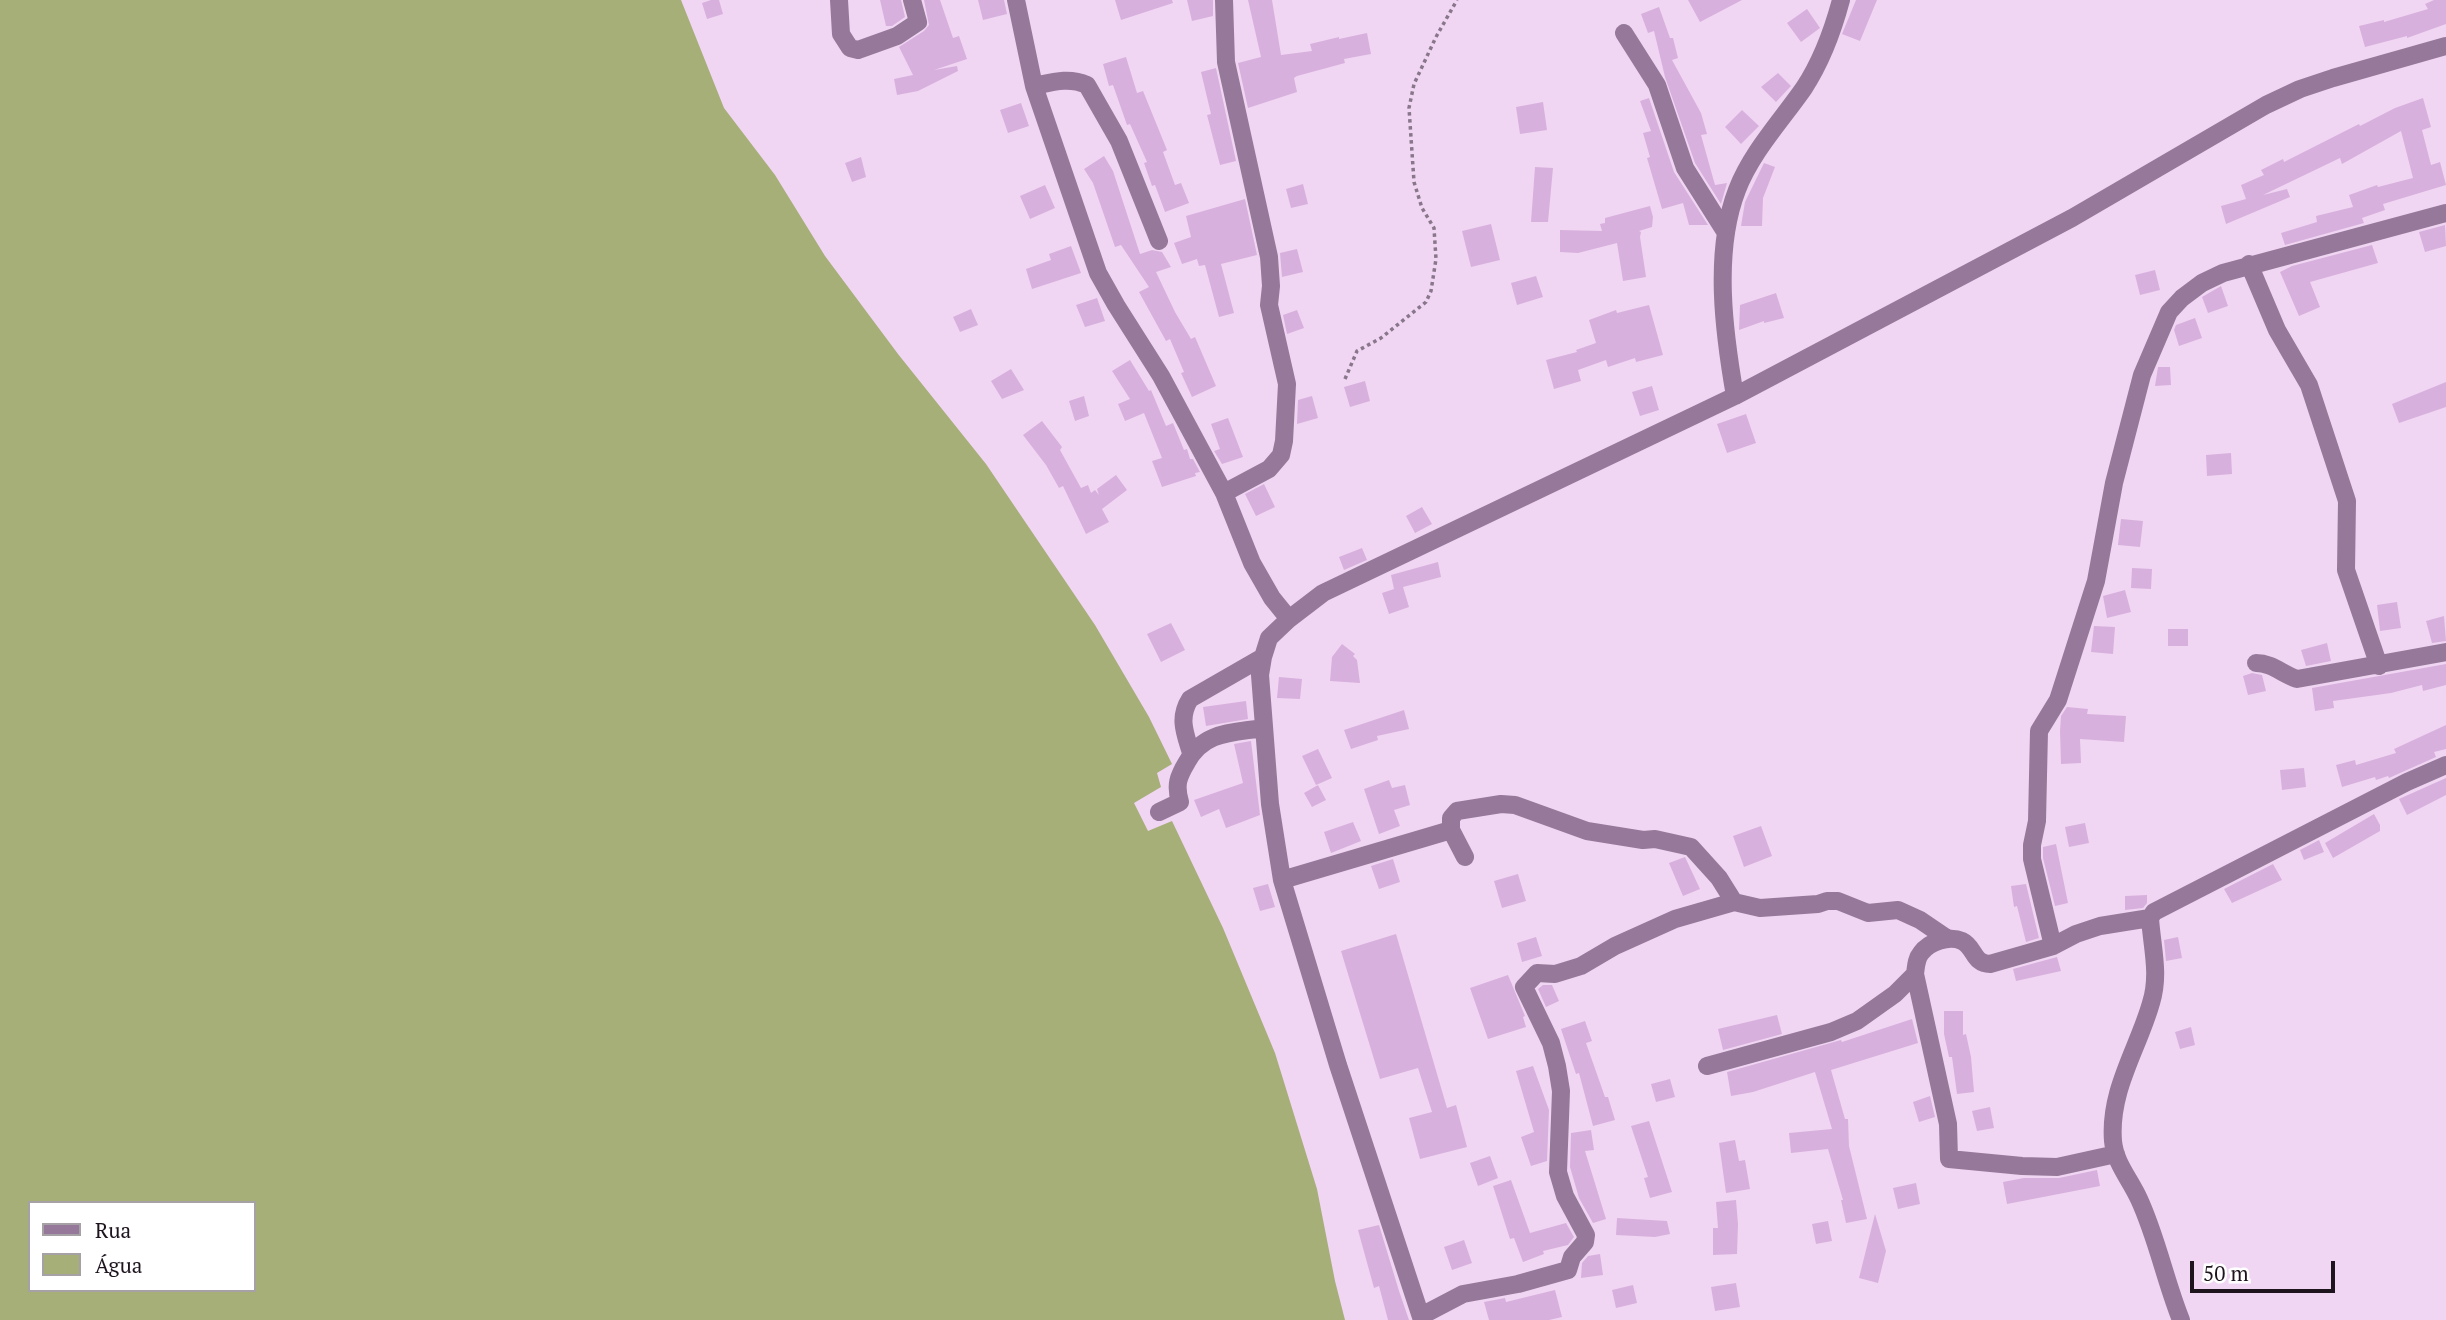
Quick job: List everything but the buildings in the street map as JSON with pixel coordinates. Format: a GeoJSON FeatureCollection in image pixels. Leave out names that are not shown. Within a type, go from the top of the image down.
{"type":"FeatureCollection","features":[{"type":"Feature","properties":{"kind":"street"},"geometry":{"type":"LineString","coordinates":[[839,0],[841,34],[850,48],[858,50],[911,29],[918,22],[912,0]]}},
{"type":"Feature","properties":{"kind":"street"},"geometry":{"type":"LineString","coordinates":[[1016,0],[1034,86],[1098,273],[1161,376],[1224,493],[1252,563],[1272,598],[1289,619]]}},
{"type":"Feature","properties":{"kind":"street"},"geometry":{"type":"LineString","coordinates":[[1827,0],[1833,28]]}},
{"type":"Feature","properties":{"kind":"street"},"geometry":{"type":"LineString","coordinates":[[1735,396],[1725,341],[1726,233],[1737,190],[1762,145],[1806,85],[1833,28],[1841,0]]}},
{"type":"Feature","properties":{"kind":"street"},"geometry":{"type":"LineString","coordinates":[[1224,493],[1269,470],[1281,455],[1287,384],[1269,305],[1269,257],[1226,62],[1227,3]]}},
{"type":"Feature","properties":{"kind":"street"},"geometry":{"type":"LineString","coordinates":[[1624,33],[1657,85],[1685,168],[1726,233]]}},
{"type":"Feature","properties":{"kind":"street"},"geometry":{"type":"LineString","coordinates":[[1948,939],[1920,920],[1898,910],[1868,913],[1838,901],[1760,908],[1734,902],[1675,919],[1615,946],[1581,966],[1555,974],[1537,973],[1524,987],[1551,1043],[1557,1066],[1561,1091],[1558,1172],[1565,1196],[1586,1235],[1585,1242],[1573,1257],[1568,1270],[1518,1284],[1463,1294],[1421,1318],[1338,1065],[1282,880],[1270,804],[1260,675],[1269,638],[1323,593],[1735,396],[2072,218],[2266,105],[2300,89],[2333,78],[2446,46]]}},
{"type":"Feature","properties":{"kind":"street"},"geometry":{"type":"LineString","coordinates":[[1034,86],[1062,80],[1079,81],[1087,85],[1119,141],[1159,241]]}},
{"type":"Feature","properties":{"kind":"street"},"geometry":{"type":"LineString","coordinates":[[2053,946],[2032,859],[2037,821],[2039,731],[2058,700],[2069,669],[2096,581],[2115,483],[2137,392],[2169,312],[2202,283],[2249,264],[2297,255],[2446,213]]}},
{"type":"Feature","properties":{"kind":"street"},"geometry":{"type":"LineString","coordinates":[[2249,264],[2277,330],[2309,385],[2347,501],[2346,570],[2379,666]]}},
{"type":"Feature","properties":{"kind":"street"},"geometry":{"type":"LineString","coordinates":[[2256,663],[2267,663],[2285,675],[2297,679],[2446,652]]}},
{"type":"Feature","properties":{"kind":"street"},"geometry":{"type":"LineString","coordinates":[[1191,754],[1182,724],[1184,708],[1190,699],[1263,657]]}},
{"type":"Feature","properties":{"kind":"street"},"geometry":{"type":"LineString","coordinates":[[1159,812],[1180,802],[1177,778],[1191,754],[1203,741],[1216,736],[1263,728]]}},
{"type":"Feature","properties":{"kind":"street"},"geometry":{"type":"LineString","coordinates":[[2181,1320],[2138,1198],[2119,1165],[2113,1142],[2120,1082],[2151,1003],[2157,974],[2150,918],[2154,912],[2407,782],[2446,765]]}},
{"type":"Feature","properties":{"kind":"street"},"geometry":{"type":"LineString","coordinates":[[1465,857],[1451,830],[1451,818],[1457,811],[1501,804],[1515,805],[1587,831],[1643,840],[1655,839],[1691,847],[1718,878],[1734,902]]}},
{"type":"Feature","properties":{"kind":"street"},"geometry":{"type":"LineString","coordinates":[[1282,880],[1451,830]]}},
{"type":"Feature","properties":{"kind":"street"},"geometry":{"type":"LineString","coordinates":[[2116,1154],[2057,1167],[1949,1159],[1948,1124],[1914,974],[1921,952],[1934,943],[1948,939],[1960,939],[1967,944],[1983,964],[2014,959],[2100,926],[2150,918]]}},
{"type":"Feature","properties":{"kind":"street"},"geometry":{"type":"LineString","coordinates":[[1707,1066],[1831,1032],[1857,1021],[1895,994],[1914,974]]}},
{"type":"Feature","properties":{"kind":"path"},"geometry":{"type":"LineString","coordinates":[[1345,379],[1357,351],[1381,338],[1426,302],[1431,291],[1436,259],[1434,228],[1422,208],[1414,182],[1409,108],[1414,84],[1457,0]]}},
{"type":"Feature","properties":{"kind":"water"},"geometry":{"type":"Polygon","coordinates":[[[0,0],[681,0],[724,108],[775,175],[825,256],[898,354],[986,464],[1095,625],[1149,717],[1172,764],[1157,773],[1161,787],[1134,803],[1148,831],[1172,821],[1223,928],[1275,1053],[1317,1189],[1345,1320],[0,1320],[0,0]]]}}]}
